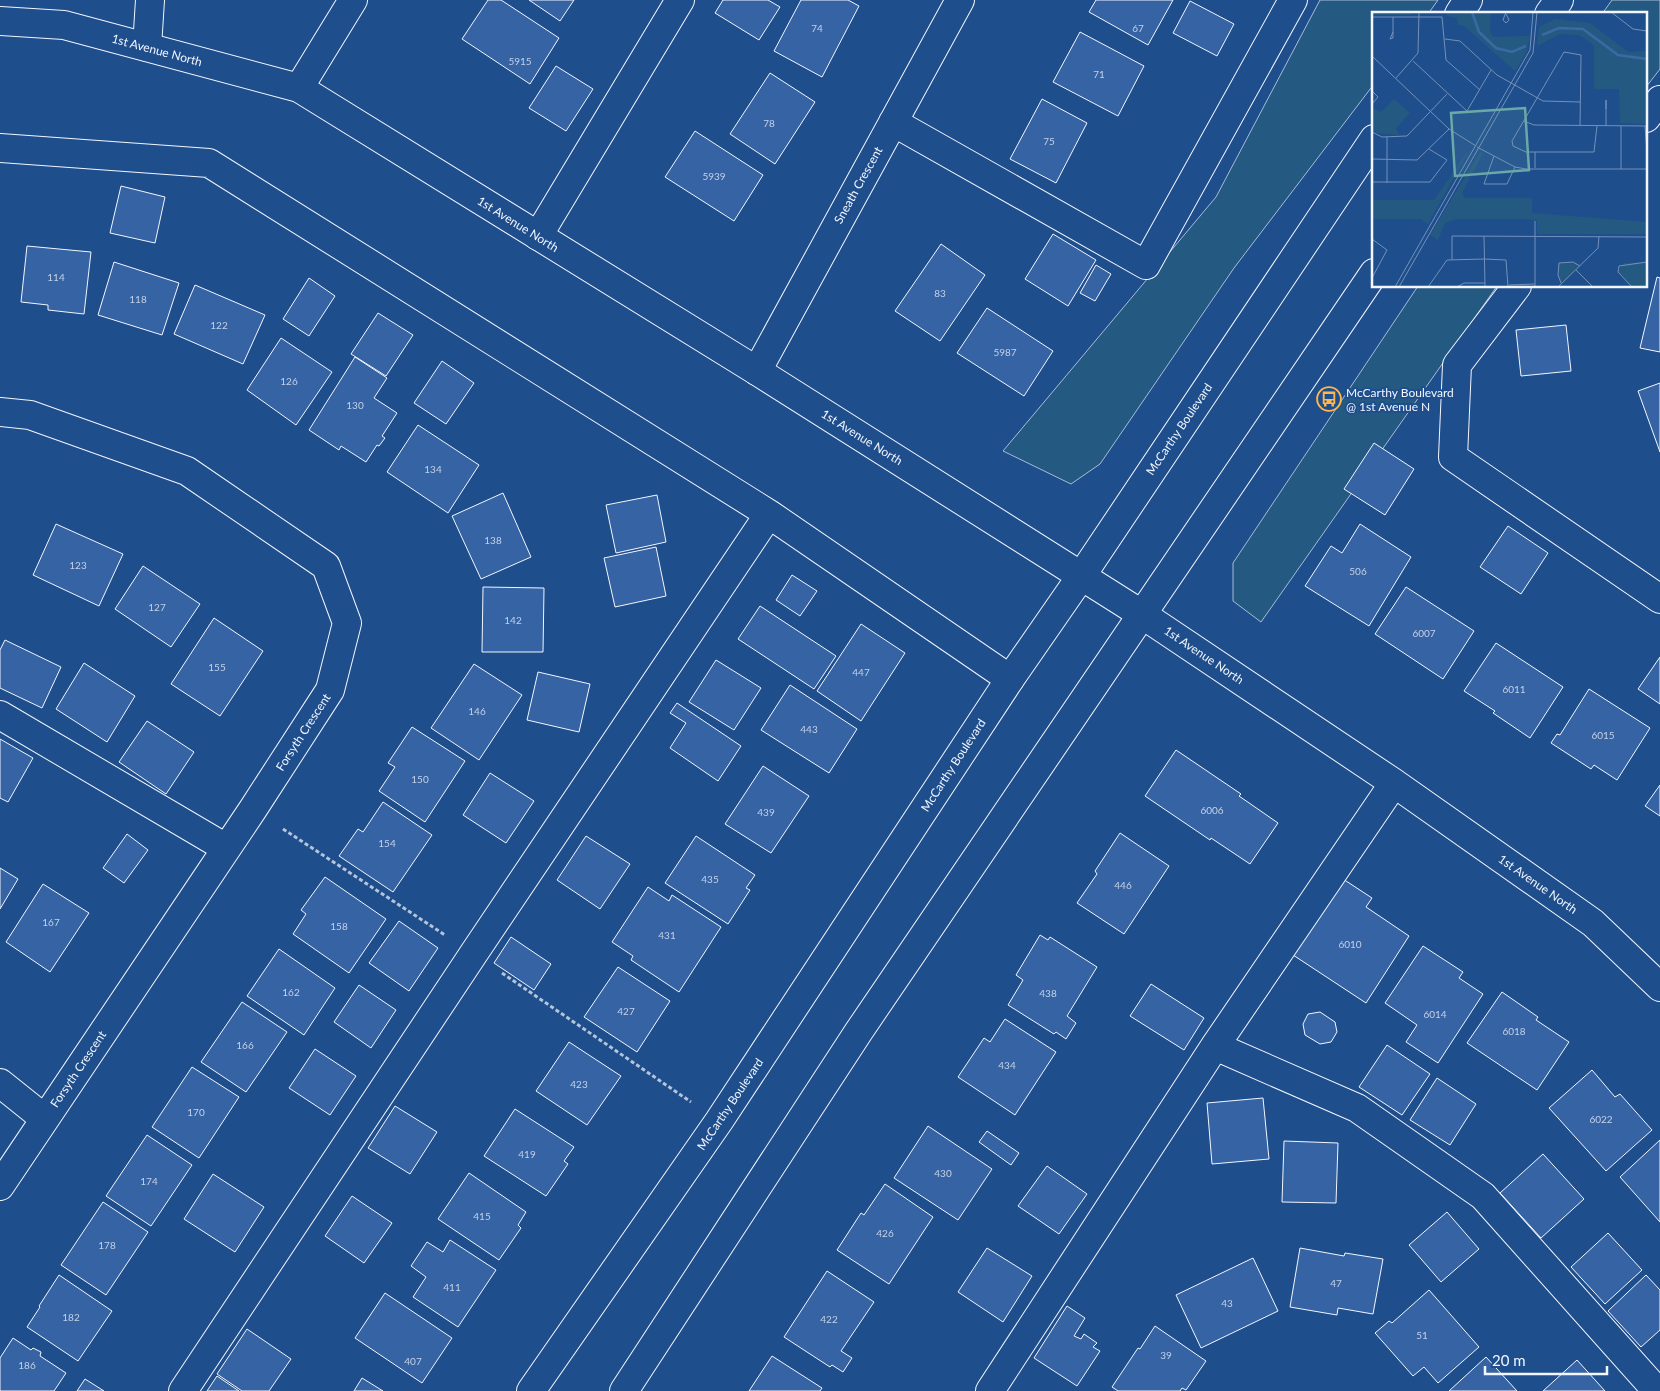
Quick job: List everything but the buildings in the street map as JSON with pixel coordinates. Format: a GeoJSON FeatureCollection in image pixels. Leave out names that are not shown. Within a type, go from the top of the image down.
{"type":"FeatureCollection","features":[{"type":"Feature","properties":{"kind":"main road"},"geometry":{"type":"LineString","coordinates":[[147,47],[150,0]]}},
{"type":"Feature","properties":{"kind":"main road"},"geometry":{"type":"LineString","coordinates":[[299,88],[353,0]]}},
{"type":"Feature","properties":{"kind":"main road"},"geometry":{"type":"LineString","coordinates":[[538,236],[680,0]]}},
{"type":"Feature","properties":{"kind":"main road","name":"Sneath Crescent"},"geometry":{"type":"LineString","coordinates":[[757,371],[960,0]]}},
{"type":"Feature","properties":{"kind":"main road"},"geometry":{"type":"LineString","coordinates":[[893,122],[1146,265],[1293,0]]}},
{"type":"Feature","properties":{"kind":"main road"},"geometry":{"type":"LineString","coordinates":[[1460,12],[1468,0]]}},
{"type":"Feature","properties":{"kind":"main road"},"geometry":{"type":"LineString","coordinates":[[1550,12],[1558,0]]}},
{"type":"Feature","properties":{"kind":"main road","name":"1st Avenue North"},"geometry":{"type":"LineString","coordinates":[[0,21],[64,25],[299,88],[757,371],[1143,615],[1394,783],[1594,923],[1660,988]]}},
{"type":"Feature","properties":{"kind":"main road"},"geometry":{"type":"LineString","coordinates":[[1648,115],[1660,100]]}},
{"type":"Feature","properties":{"kind":"main road","name":"McCarthy Boulevard"},"geometry":{"type":"LineString","coordinates":[[532,1391],[719,1121],[1010,680],[1372,142]]}},
{"type":"Feature","properties":{"kind":"main road"},"geometry":{"type":"LineString","coordinates":[[0,148],[209,163],[770,514],[1010,680]]}},
{"type":"Feature","properties":{"kind":"main road"},"geometry":{"type":"LineString","coordinates":[[624,1391],[865,1023],[1372,276]]}},
{"type":"Feature","properties":{"kind":"main road"},"geometry":{"type":"LineString","coordinates":[[1515,288],[1456,365],[1453,457],[1660,599]]}},
{"type":"Feature","properties":{"kind":"main road","name":"Forsyth Crescent"},"geometry":{"type":"LineString","coordinates":[[0,412],[30,415],[187,471],[326,566],[347,623],[330,690],[0,1186]]}},
{"type":"Feature","properties":{"kind":"main road"},"geometry":{"type":"LineString","coordinates":[[183,1391],[474,953],[770,514]]}},
{"type":"Feature","properties":{"kind":"main road"},"geometry":{"type":"LineString","coordinates":[[0,715],[226,848]]}},
{"type":"Feature","properties":{"kind":"main road"},"geometry":{"type":"LineString","coordinates":[[990,1391],[1215,1046],[1394,783]]}},
{"type":"Feature","properties":{"kind":"main road"},"geometry":{"type":"LineString","coordinates":[[1215,1046],[1357,1108],[1483,1196],[1657,1391]]}},
{"type":"Feature","properties":{"kind":"main road"},"geometry":{"type":"LineString","coordinates":[[0,1083],[45,1119]]}},
{"type":"Feature","properties":{"kind":"shaded area"},"geometry":{"type":"Polygon","coordinates":[[[1320,0],[1438,0],[1429,12],[1372,12],[1372,87],[1234,268],[1100,464],[1071,484],[1003,451],[1216,197],[1320,0]]]}},
{"type":"Feature","properties":{"kind":"shaded area"},"geometry":{"type":"Polygon","coordinates":[[[1612,0],[1660,0],[1660,69],[1648,84],[1648,12],[1603,12],[1612,0]]]}},
{"type":"Feature","properties":{"kind":"shaded area"},"geometry":{"type":"Polygon","coordinates":[[[1417,288],[1496,288],[1261,622],[1233,601],[1233,563],[1417,288]]]}},
{"type":"Feature","properties":{"kind":"place","name":"McCarthy Boulevard @ 1st Avenue N"},"geometry":{"type":"Point","coordinates":[1329,399]}}]}
